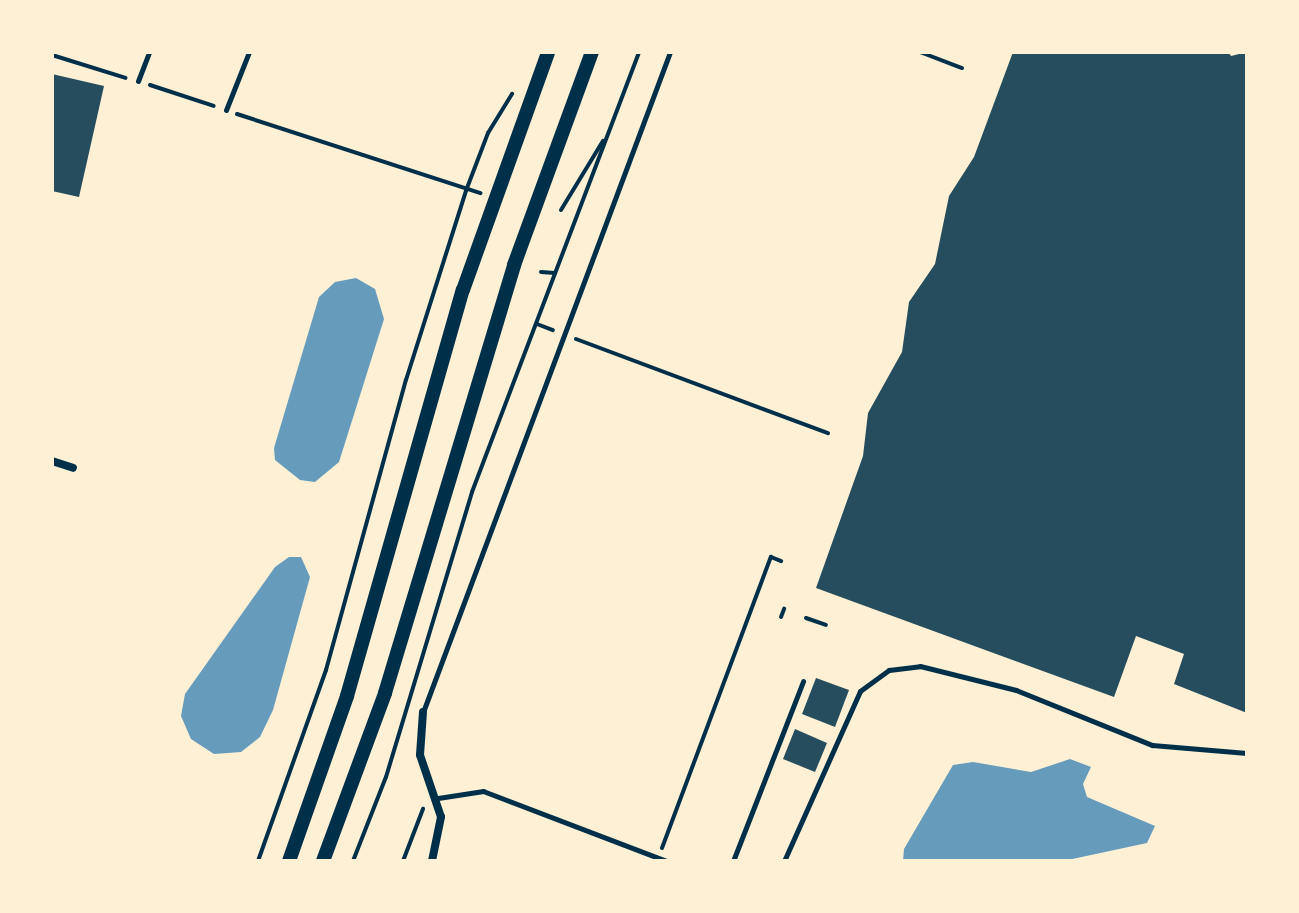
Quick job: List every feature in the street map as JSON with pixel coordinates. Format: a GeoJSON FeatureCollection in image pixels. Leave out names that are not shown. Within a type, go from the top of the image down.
{"type":"FeatureCollection","features":[{"type":"Feature","properties":{"kind":"main road"},"geometry":{"type":"LineString","coordinates":[[289,861],[347,696],[425,416],[494,198],[548,52]]}},
{"type":"Feature","properties":{"kind":"main road"},"geometry":{"type":"LineString","coordinates":[[323,861],[385,693],[504,294],[592,52]]}},
{"type":"Feature","properties":{"kind":"street"},"geometry":{"type":"LineString","coordinates":[[52,461],[73,468]]}},
{"type":"Feature","properties":{"kind":"street"},"geometry":{"type":"LineString","coordinates":[[423,712],[420,755],[438,798],[441,836],[432,861]]}},
{"type":"Feature","properties":{"kind":"lane"},"geometry":{"type":"LineString","coordinates":[[138,81],[149,52]]}},
{"type":"Feature","properties":{"kind":"lane"},"geometry":{"type":"LineString","coordinates":[[226,110],[249,52]]}},
{"type":"Feature","properties":{"kind":"lane"},"geometry":{"type":"LineString","coordinates":[[423,712],[670,52]]}},
{"type":"Feature","properties":{"kind":"lane"},"geometry":{"type":"LineString","coordinates":[[784,861],[860,691],[889,670],[920,666],[1016,690],[1152,745],[1247,753]]}},
{"type":"Feature","properties":{"kind":"lane"},"geometry":{"type":"LineString","coordinates":[[733,861],[803,681]]}},
{"type":"Feature","properties":{"kind":"lane"},"geometry":{"type":"LineString","coordinates":[[438,798],[483,791],[666,861]]}},
{"type":"Feature","properties":{"kind":"path"},"geometry":{"type":"LineString","coordinates":[[354,861],[386,777],[472,492],[639,52]]}},
{"type":"Feature","properties":{"kind":"path"},"geometry":{"type":"LineString","coordinates":[[920,52],[962,68]]}},
{"type":"Feature","properties":{"kind":"path"},"geometry":{"type":"LineString","coordinates":[[52,55],[494,198]]}},
{"type":"Feature","properties":{"kind":"path"},"geometry":{"type":"LineString","coordinates":[[258,861],[326,670],[406,380],[467,188],[488,133],[517,86]]}},
{"type":"Feature","properties":{"kind":"path"},"geometry":{"type":"LineString","coordinates":[[561,210],[609,132]]}},
{"type":"Feature","properties":{"kind":"path"},"geometry":{"type":"LineString","coordinates":[[541,272],[557,274]]}},
{"type":"Feature","properties":{"kind":"path"},"geometry":{"type":"LineString","coordinates":[[537,324],[828,433]]}},
{"type":"Feature","properties":{"kind":"path"},"geometry":{"type":"LineString","coordinates":[[659,858],[771,557],[781,561]]}},
{"type":"Feature","properties":{"kind":"path"},"geometry":{"type":"LineString","coordinates":[[781,617],[784,609]]}},
{"type":"Feature","properties":{"kind":"path"},"geometry":{"type":"LineString","coordinates":[[806,618],[826,625]]}},
{"type":"Feature","properties":{"kind":"path"},"geometry":{"type":"LineString","coordinates":[[403,861],[423,809]]}},
{"type":"Feature","properties":{"kind":"water"},"geometry":{"type":"Polygon","coordinates":[[[356,278],[375,289],[384,319],[339,462],[315,482],[300,480],[275,460],[274,448],[319,297],[335,282],[356,278]]]}},
{"type":"Feature","properties":{"kind":"water"},"geometry":{"type":"Polygon","coordinates":[[[289,557],[301,557],[310,577],[273,710],[260,737],[241,752],[214,754],[191,739],[181,716],[185,694],[275,567],[289,557]]]}},
{"type":"Feature","properties":{"kind":"water"},"geometry":{"type":"Polygon","coordinates":[[[1070,759],[1091,767],[1083,784],[1087,797],[1155,826],[1147,843],[1063,861],[903,861],[904,849],[953,765],[973,762],[1031,772],[1070,759]]]}},
{"type":"Feature","properties":{"kind":"building"},"geometry":{"type":"Polygon","coordinates":[[[1013,52],[1228,52],[1231,56],[1247,52],[1247,713],[1174,684],[1184,654],[1136,636],[1114,697],[816,588],[863,456],[868,413],[902,352],[909,302],[935,264],[949,196],[974,157],[1013,52]]]}},
{"type":"Feature","properties":{"kind":"building"},"geometry":{"type":"Polygon","coordinates":[[[52,74],[104,86],[79,197],[52,191],[52,74]]]}},
{"type":"Feature","properties":{"kind":"building"},"geometry":{"type":"Polygon","coordinates":[[[816,678],[849,690],[835,727],[802,714],[816,678]]]}},
{"type":"Feature","properties":{"kind":"building"},"geometry":{"type":"Polygon","coordinates":[[[795,729],[827,743],[815,772],[783,759],[795,729]]]}}]}
